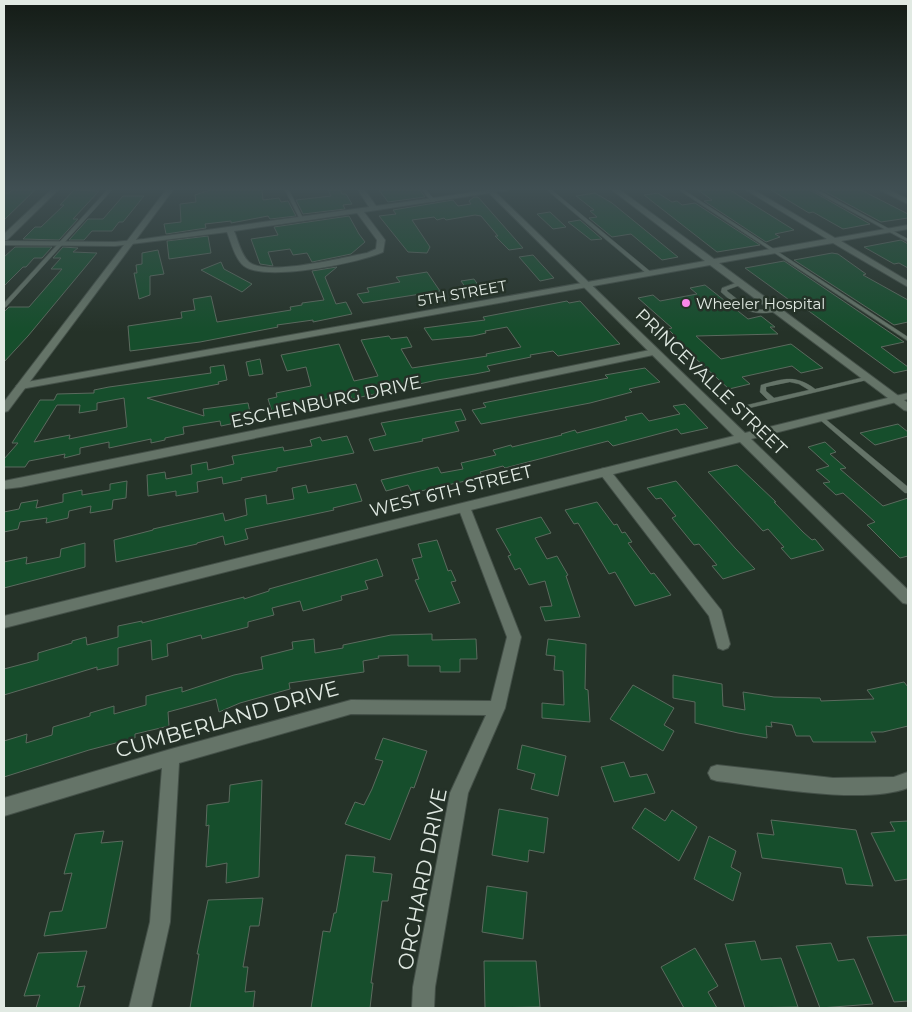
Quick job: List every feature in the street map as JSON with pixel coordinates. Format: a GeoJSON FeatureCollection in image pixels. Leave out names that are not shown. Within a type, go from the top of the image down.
{"type":"FeatureCollection","features":[{"type":"Feature","properties":{"kind":"street"},"geometry":{"type":"LineString","coordinates":[[4,409],[134,237]]}},
{"type":"Feature","properties":{"kind":"street"},"geometry":{"type":"LineString","coordinates":[[4,243],[130,243],[171,237]]}},
{"type":"Feature","properties":{"kind":"street"},"geometry":{"type":"LineString","coordinates":[[234,237],[246,264],[256,270],[276,271],[369,255],[380,250],[381,240],[379,237]]}},
{"type":"Feature","properties":{"kind":"street","name":"PRINCEVALLE STREET"},"geometry":{"type":"LineString","coordinates":[[538,237],[908,598]]}},
{"type":"Feature","properties":{"kind":"street"},"geometry":{"type":"LineString","coordinates":[[680,237],[869,378],[903,398],[908,408]]}},
{"type":"Feature","properties":{"kind":"street"},"geometry":{"type":"LineString","coordinates":[[829,237],[908,284]]}},
{"type":"Feature","properties":{"kind":"street","name":"5TH STREET"},"geometry":{"type":"LineString","coordinates":[[21,386],[712,261],[855,237]]}},
{"type":"Feature","properties":{"kind":"street","name":"ESCHENBURG DRIVE"},"geometry":{"type":"LineString","coordinates":[[4,485],[655,352]]}},
{"type":"Feature","properties":{"kind":"street","name":"WEST 6TH STREET"},"geometry":{"type":"LineString","coordinates":[[4,622],[903,398]]}},
{"type":"Feature","properties":{"kind":"street"},"geometry":{"type":"LineString","coordinates":[[605,472],[716,614],[723,644]]}},
{"type":"Feature","properties":{"kind":"street","name":"ORCHARD DRIVE"},"geometry":{"type":"LineString","coordinates":[[423,1008],[424,987],[459,793],[497,708],[514,637],[464,507]]}},
{"type":"Feature","properties":{"kind":"street","name":"CUMBERLAND DRIVE"},"geometry":{"type":"LineString","coordinates":[[4,807],[171,757],[351,707],[497,708]]}},
{"type":"Feature","properties":{"kind":"street"},"geometry":{"type":"LineString","coordinates":[[140,1008],[160,922],[171,757]]}},
{"type":"Feature","properties":{"kind":"street"},"geometry":{"type":"LineString","coordinates":[[717,773],[833,786],[894,785],[908,780]]}},
{"type":"Feature","properties":{"kind":"lane"},"geometry":{"type":"LineString","coordinates":[[4,306],[66,237]]}},
{"type":"Feature","properties":{"kind":"lane"},"geometry":{"type":"LineString","coordinates":[[606,237],[649,273]]}},
{"type":"Feature","properties":{"kind":"lane"},"geometry":{"type":"LineString","coordinates":[[752,237],[908,339]]}},
{"type":"Feature","properties":{"kind":"lane"},"geometry":{"type":"LineString","coordinates":[[741,283],[727,287],[724,289],[724,292],[747,310],[761,313],[777,310]]}},
{"type":"Feature","properties":{"kind":"lane"},"geometry":{"type":"LineString","coordinates":[[741,408],[869,378]]}},
{"type":"Feature","properties":{"kind":"lane"},"geometry":{"type":"LineString","coordinates":[[773,400],[763,392],[763,386],[791,379],[802,382],[814,391]]}},
{"type":"Feature","properties":{"kind":"lane"},"geometry":{"type":"LineString","coordinates":[[821,418],[908,491]]}},
{"type":"Feature","properties":{"kind":"building"},"geometry":{"type":"Polygon","coordinates":[[[25,237],[62,237],[59,240],[23,239],[25,237]]]}},
{"type":"Feature","properties":{"kind":"building"},"geometry":{"type":"Polygon","coordinates":[[[72,237],[86,237],[84,240],[69,240],[72,237]]]}},
{"type":"Feature","properties":{"kind":"building"},"geometry":{"type":"Polygon","coordinates":[[[208,237],[211,253],[169,259],[167,241],[208,237]]]}},
{"type":"Feature","properties":{"kind":"building"},"geometry":{"type":"Polygon","coordinates":[[[263,237],[361,237],[365,242],[351,254],[312,262],[307,253],[293,255],[290,249],[268,252],[273,266],[260,264],[251,239],[263,237]]]}},
{"type":"Feature","properties":{"kind":"building"},"geometry":{"type":"Polygon","coordinates":[[[396,237],[423,237],[430,247],[427,253],[408,252],[396,237]]]}},
{"type":"Feature","properties":{"kind":"building"},"geometry":{"type":"Polygon","coordinates":[[[496,237],[513,237],[523,248],[509,250],[496,237]]]}},
{"type":"Feature","properties":{"kind":"building"},"geometry":{"type":"Polygon","coordinates":[[[587,237],[600,237],[602,239],[591,240],[587,237]]]}},
{"type":"Feature","properties":{"kind":"building"},"geometry":{"type":"Polygon","coordinates":[[[635,237],[654,237],[678,257],[662,260],[635,237]]]}},
{"type":"Feature","properties":{"kind":"building"},"geometry":{"type":"Polygon","coordinates":[[[698,237],[748,237],[760,245],[717,252],[698,237]]]}},
{"type":"Feature","properties":{"kind":"building"},"geometry":{"type":"Polygon","coordinates":[[[759,237],[779,237],[766,242],[759,237]]]}},
{"type":"Feature","properties":{"kind":"building"},"geometry":{"type":"Polygon","coordinates":[[[901,240],[908,244],[908,268],[899,263],[894,264],[864,247],[901,240]]]}},
{"type":"Feature","properties":{"kind":"building"},"geometry":{"type":"Polygon","coordinates":[[[15,247],[52,247],[42,258],[34,258],[4,286],[4,257],[15,247]]]}},
{"type":"Feature","properties":{"kind":"building"},"geometry":{"type":"Polygon","coordinates":[[[63,247],[78,248],[73,252],[97,253],[4,362],[4,312],[9,307],[29,307],[62,269],[51,269],[61,258],[53,258],[63,247]]]}},
{"type":"Feature","properties":{"kind":"building"},"geometry":{"type":"Polygon","coordinates":[[[158,250],[164,274],[150,276],[150,295],[139,299],[134,273],[137,273],[136,265],[142,264],[142,253],[158,250]]]}},
{"type":"Feature","properties":{"kind":"building"},"geometry":{"type":"Polygon","coordinates":[[[832,253],[838,254],[866,274],[863,275],[908,300],[908,322],[894,325],[794,260],[832,253]]]}},
{"type":"Feature","properties":{"kind":"building"},"geometry":{"type":"Polygon","coordinates":[[[533,255],[554,278],[540,281],[519,257],[533,255]]]}},
{"type":"Feature","properties":{"kind":"building"},"geometry":{"type":"Polygon","coordinates":[[[784,261],[904,342],[881,347],[908,367],[908,370],[894,373],[795,301],[792,302],[745,268],[784,261]]]}},
{"type":"Feature","properties":{"kind":"building"},"geometry":{"type":"Polygon","coordinates":[[[221,262],[224,269],[252,284],[242,292],[201,270],[221,262]]]}},
{"type":"Feature","properties":{"kind":"building"},"geometry":{"type":"Polygon","coordinates":[[[337,267],[325,277],[336,304],[346,302],[352,314],[313,322],[313,320],[277,325],[278,327],[200,342],[130,351],[128,326],[182,318],[181,312],[195,310],[193,299],[211,296],[217,322],[291,310],[290,307],[302,305],[302,303],[324,300],[312,271],[337,267]]]}},
{"type":"Feature","properties":{"kind":"building"},"geometry":{"type":"Polygon","coordinates":[[[427,272],[440,291],[363,303],[357,294],[369,292],[367,288],[400,282],[396,277],[427,272]]]}},
{"type":"Feature","properties":{"kind":"building"},"geometry":{"type":"Polygon","coordinates":[[[474,279],[481,289],[468,291],[461,281],[474,279]]]}},
{"type":"Feature","properties":{"kind":"building"},"geometry":{"type":"Polygon","coordinates":[[[705,285],[748,319],[761,316],[775,327],[770,327],[778,334],[696,336],[721,359],[791,344],[823,368],[801,373],[792,366],[742,377],[750,384],[729,389],[672,337],[675,336],[668,329],[672,328],[638,298],[653,295],[660,301],[697,294],[690,288],[705,285]]]}},
{"type":"Feature","properties":{"kind":"building"},"geometry":{"type":"Polygon","coordinates":[[[567,301],[569,303],[580,301],[620,344],[558,356],[553,351],[530,355],[531,357],[487,366],[490,371],[437,380],[352,399],[349,392],[333,398],[288,406],[290,412],[273,415],[268,399],[277,397],[276,393],[311,386],[306,367],[287,371],[281,355],[339,344],[354,381],[378,376],[361,340],[389,336],[391,339],[407,337],[412,347],[401,349],[412,368],[487,356],[486,354],[521,347],[507,327],[485,331],[486,333],[473,336],[432,340],[424,328],[485,320],[483,317],[567,301]]]}},
{"type":"Feature","properties":{"kind":"building"},"geometry":{"type":"Polygon","coordinates":[[[260,359],[263,374],[249,376],[246,362],[260,359]]]}},
{"type":"Feature","properties":{"kind":"building"},"geometry":{"type":"Polygon","coordinates":[[[224,365],[227,380],[218,382],[219,384],[147,398],[204,416],[203,409],[248,403],[251,417],[234,420],[235,423],[221,426],[220,421],[183,427],[184,434],[151,443],[151,439],[109,448],[109,442],[80,448],[80,454],[64,458],[65,454],[29,461],[25,467],[4,467],[4,459],[18,443],[12,443],[40,400],[54,400],[57,394],[94,393],[94,390],[109,387],[211,373],[210,367],[224,365]],[[124,398],[97,403],[97,410],[79,413],[80,405],[57,405],[34,442],[70,435],[69,439],[127,427],[124,398]]]}},
{"type":"Feature","properties":{"kind":"building"},"geometry":{"type":"Polygon","coordinates":[[[645,368],[660,382],[629,389],[632,392],[590,403],[481,424],[472,410],[486,407],[483,403],[608,378],[605,375],[645,368]]]}},
{"type":"Feature","properties":{"kind":"building"},"geometry":{"type":"Polygon","coordinates":[[[685,404],[708,428],[681,434],[677,429],[613,446],[608,441],[505,468],[503,466],[480,472],[483,477],[412,493],[408,485],[386,491],[381,480],[438,467],[441,473],[463,469],[461,463],[496,455],[493,450],[562,435],[575,430],[577,433],[627,420],[625,417],[642,413],[649,421],[680,414],[673,406],[685,404]]]}},
{"type":"Feature","properties":{"kind":"building"},"geometry":{"type":"Polygon","coordinates":[[[461,409],[466,420],[455,422],[459,431],[374,451],[369,439],[386,435],[381,423],[461,409]]]}},
{"type":"Feature","properties":{"kind":"building"},"geometry":{"type":"Polygon","coordinates":[[[898,424],[908,432],[908,436],[875,445],[860,433],[898,424]]]}},
{"type":"Feature","properties":{"kind":"building"},"geometry":{"type":"Polygon","coordinates":[[[347,436],[354,453],[277,468],[277,471],[241,478],[242,480],[223,484],[222,477],[197,482],[198,492],[176,496],[176,491],[148,496],[147,475],[165,472],[166,479],[192,474],[191,465],[207,462],[208,470],[234,464],[232,456],[283,447],[284,451],[312,446],[310,440],[320,437],[322,441],[347,436]]]}},
{"type":"Feature","properties":{"kind":"building"},"geometry":{"type":"Polygon","coordinates":[[[825,442],[836,452],[830,454],[846,468],[840,469],[883,506],[908,498],[908,556],[900,558],[867,525],[875,522],[843,493],[836,495],[823,483],[830,482],[816,470],[829,466],[808,447],[825,442]]]}},
{"type":"Feature","properties":{"kind":"building"},"geometry":{"type":"Polygon","coordinates":[[[737,465],[776,502],[774,502],[803,532],[812,540],[815,539],[824,550],[791,559],[781,548],[784,547],[768,529],[763,531],[708,472],[737,465]]]}},
{"type":"Feature","properties":{"kind":"building"},"geometry":{"type":"Polygon","coordinates":[[[127,481],[126,498],[113,500],[112,509],[90,513],[91,506],[69,511],[68,518],[46,523],[47,518],[20,522],[18,529],[4,532],[4,512],[19,509],[21,503],[38,500],[36,508],[63,502],[63,494],[82,490],[82,495],[110,490],[110,484],[127,481]]]}},
{"type":"Feature","properties":{"kind":"building"},"geometry":{"type":"Polygon","coordinates":[[[676,481],[755,569],[723,579],[712,566],[717,565],[699,544],[694,545],[672,518],[676,516],[661,498],[656,499],[647,488],[676,481]]]}},
{"type":"Feature","properties":{"kind":"building"},"geometry":{"type":"Polygon","coordinates":[[[356,484],[362,501],[333,508],[334,510],[245,529],[248,539],[225,545],[223,536],[197,544],[116,562],[114,540],[223,513],[225,521],[247,515],[245,499],[266,495],[267,504],[294,499],[292,488],[306,485],[308,493],[356,484]]]}},
{"type":"Feature","properties":{"kind":"building"},"geometry":{"type":"Polygon","coordinates":[[[597,502],[614,525],[617,524],[622,533],[625,532],[632,542],[628,543],[651,574],[654,573],[671,595],[635,606],[615,572],[609,574],[578,523],[574,524],[565,510],[597,502]]]}},
{"type":"Feature","properties":{"kind":"building"},"geometry":{"type":"Polygon","coordinates":[[[541,517],[551,533],[535,538],[547,559],[557,556],[568,575],[566,576],[580,617],[545,621],[540,607],[552,606],[545,581],[529,585],[520,568],[515,570],[508,556],[511,555],[496,529],[541,517]]]}},
{"type":"Feature","properties":{"kind":"building"},"geometry":{"type":"Polygon","coordinates":[[[437,540],[448,571],[451,570],[456,581],[451,582],[460,603],[429,612],[415,580],[419,579],[412,559],[422,557],[418,544],[437,540]]]}},
{"type":"Feature","properties":{"kind":"building"},"geometry":{"type":"Polygon","coordinates":[[[85,543],[85,567],[4,588],[4,562],[27,557],[26,564],[60,557],[61,549],[85,543]]]}},
{"type":"Feature","properties":{"kind":"building"},"geometry":{"type":"Polygon","coordinates":[[[377,559],[383,576],[365,581],[368,589],[341,596],[342,600],[303,611],[300,601],[272,608],[274,615],[248,622],[248,627],[202,639],[201,635],[167,644],[168,656],[152,660],[151,640],[118,648],[118,665],[97,670],[97,667],[4,695],[4,669],[38,660],[38,653],[86,637],[87,645],[118,637],[118,626],[142,621],[142,623],[244,597],[244,599],[269,591],[269,589],[377,559]]]}},
{"type":"Feature","properties":{"kind":"building"},"geometry":{"type":"Polygon","coordinates":[[[432,634],[432,640],[476,639],[477,659],[460,659],[460,672],[440,672],[440,666],[408,666],[408,655],[378,656],[379,658],[363,661],[364,672],[289,683],[290,689],[240,703],[219,712],[216,699],[168,712],[169,726],[135,734],[135,738],[89,750],[4,777],[4,741],[27,734],[26,743],[52,735],[53,727],[90,716],[90,713],[114,706],[114,714],[146,705],[146,696],[182,687],[182,692],[234,675],[263,669],[261,657],[293,649],[292,642],[314,639],[315,653],[343,648],[343,645],[391,635],[432,634]]]}},
{"type":"Feature","properties":{"kind":"building"},"geometry":{"type":"Polygon","coordinates":[[[548,639],[586,644],[585,689],[588,690],[590,722],[542,718],[542,703],[564,705],[563,671],[554,670],[555,656],[546,655],[548,639]]]}},
{"type":"Feature","properties":{"kind":"building"},"geometry":{"type":"Polygon","coordinates":[[[673,675],[722,684],[723,706],[745,710],[743,692],[774,697],[820,698],[821,701],[874,699],[867,690],[904,682],[908,687],[908,726],[883,732],[871,732],[876,742],[813,742],[810,736],[796,736],[792,725],[771,722],[772,727],[766,726],[767,738],[738,733],[695,723],[695,702],[673,698],[673,675]]]}},
{"type":"Feature","properties":{"kind":"building"},"geometry":{"type":"Polygon","coordinates":[[[633,685],[674,708],[664,725],[674,731],[663,751],[610,719],[633,685]]]}},
{"type":"Feature","properties":{"kind":"building"},"geometry":{"type":"Polygon","coordinates":[[[383,738],[427,751],[414,788],[411,787],[390,840],[345,824],[355,802],[364,805],[372,789],[383,761],[375,759],[383,738]]]}},
{"type":"Feature","properties":{"kind":"building"},"geometry":{"type":"Polygon","coordinates":[[[522,745],[566,756],[558,796],[531,789],[535,774],[517,769],[522,745]]]}},
{"type":"Feature","properties":{"kind":"building"},"geometry":{"type":"Polygon","coordinates":[[[624,762],[630,777],[647,774],[655,793],[614,802],[601,767],[624,762]]]}},
{"type":"Feature","properties":{"kind":"building"},"geometry":{"type":"Polygon","coordinates":[[[262,780],[259,877],[226,883],[227,863],[206,867],[209,825],[206,826],[207,805],[229,802],[230,785],[262,780]]]}},
{"type":"Feature","properties":{"kind":"building"},"geometry":{"type":"Polygon","coordinates":[[[645,808],[665,821],[672,810],[697,827],[679,861],[632,828],[645,808]]]}},
{"type":"Feature","properties":{"kind":"building"},"geometry":{"type":"Polygon","coordinates":[[[499,809],[548,818],[544,853],[529,850],[528,862],[492,855],[499,809]]]}},
{"type":"Feature","properties":{"kind":"building"},"geometry":{"type":"Polygon","coordinates":[[[771,820],[856,830],[873,886],[846,884],[842,868],[762,858],[757,833],[774,835],[771,820]]]}},
{"type":"Feature","properties":{"kind":"building"},"geometry":{"type":"Polygon","coordinates":[[[908,821],[908,879],[895,881],[871,833],[895,831],[890,822],[908,821]]]}},
{"type":"Feature","properties":{"kind":"building"},"geometry":{"type":"Polygon","coordinates":[[[104,831],[101,843],[123,841],[106,928],[44,936],[50,912],[62,911],[72,873],[64,874],[75,834],[104,831]]]}},
{"type":"Feature","properties":{"kind":"building"},"geometry":{"type":"Polygon","coordinates":[[[709,836],[736,851],[731,867],[741,873],[733,901],[694,879],[709,836]]]}},
{"type":"Feature","properties":{"kind":"building"},"geometry":{"type":"Polygon","coordinates":[[[346,855],[375,857],[373,872],[392,874],[388,901],[382,901],[371,983],[373,983],[370,1008],[311,1008],[323,931],[330,932],[334,913],[336,913],[346,855]]]}},
{"type":"Feature","properties":{"kind":"building"},"geometry":{"type":"Polygon","coordinates":[[[487,886],[527,892],[523,939],[482,932],[487,886]]]}},
{"type":"Feature","properties":{"kind":"building"},"geometry":{"type":"Polygon","coordinates":[[[263,898],[259,926],[250,926],[243,967],[248,967],[245,992],[255,991],[253,1008],[190,1008],[199,954],[197,954],[208,900],[263,898]]]}},
{"type":"Feature","properties":{"kind":"building"},"geometry":{"type":"Polygon","coordinates":[[[908,935],[908,1001],[894,1002],[867,937],[908,935]]]}},
{"type":"Feature","properties":{"kind":"building"},"geometry":{"type":"Polygon","coordinates":[[[755,941],[761,960],[781,958],[798,1007],[745,1008],[725,944],[755,941]]]}},
{"type":"Feature","properties":{"kind":"building"},"geometry":{"type":"Polygon","coordinates":[[[831,943],[838,961],[854,959],[873,1004],[820,1008],[796,946],[831,943]]]}},
{"type":"Feature","properties":{"kind":"building"},"geometry":{"type":"Polygon","coordinates":[[[695,948],[718,986],[708,992],[717,1008],[684,1008],[661,967],[695,948]]]}},
{"type":"Feature","properties":{"kind":"building"},"geometry":{"type":"Polygon","coordinates":[[[87,951],[77,987],[85,986],[79,1008],[36,1008],[40,995],[24,996],[38,953],[87,951]]]}},
{"type":"Feature","properties":{"kind":"building"},"geometry":{"type":"Polygon","coordinates":[[[484,961],[536,961],[540,1007],[485,1008],[484,961]]]}},
{"type":"Feature","properties":{"kind":"place","name":"Wheeler Hospital"},"geometry":{"type":"Point","coordinates":[686,303]}}]}
